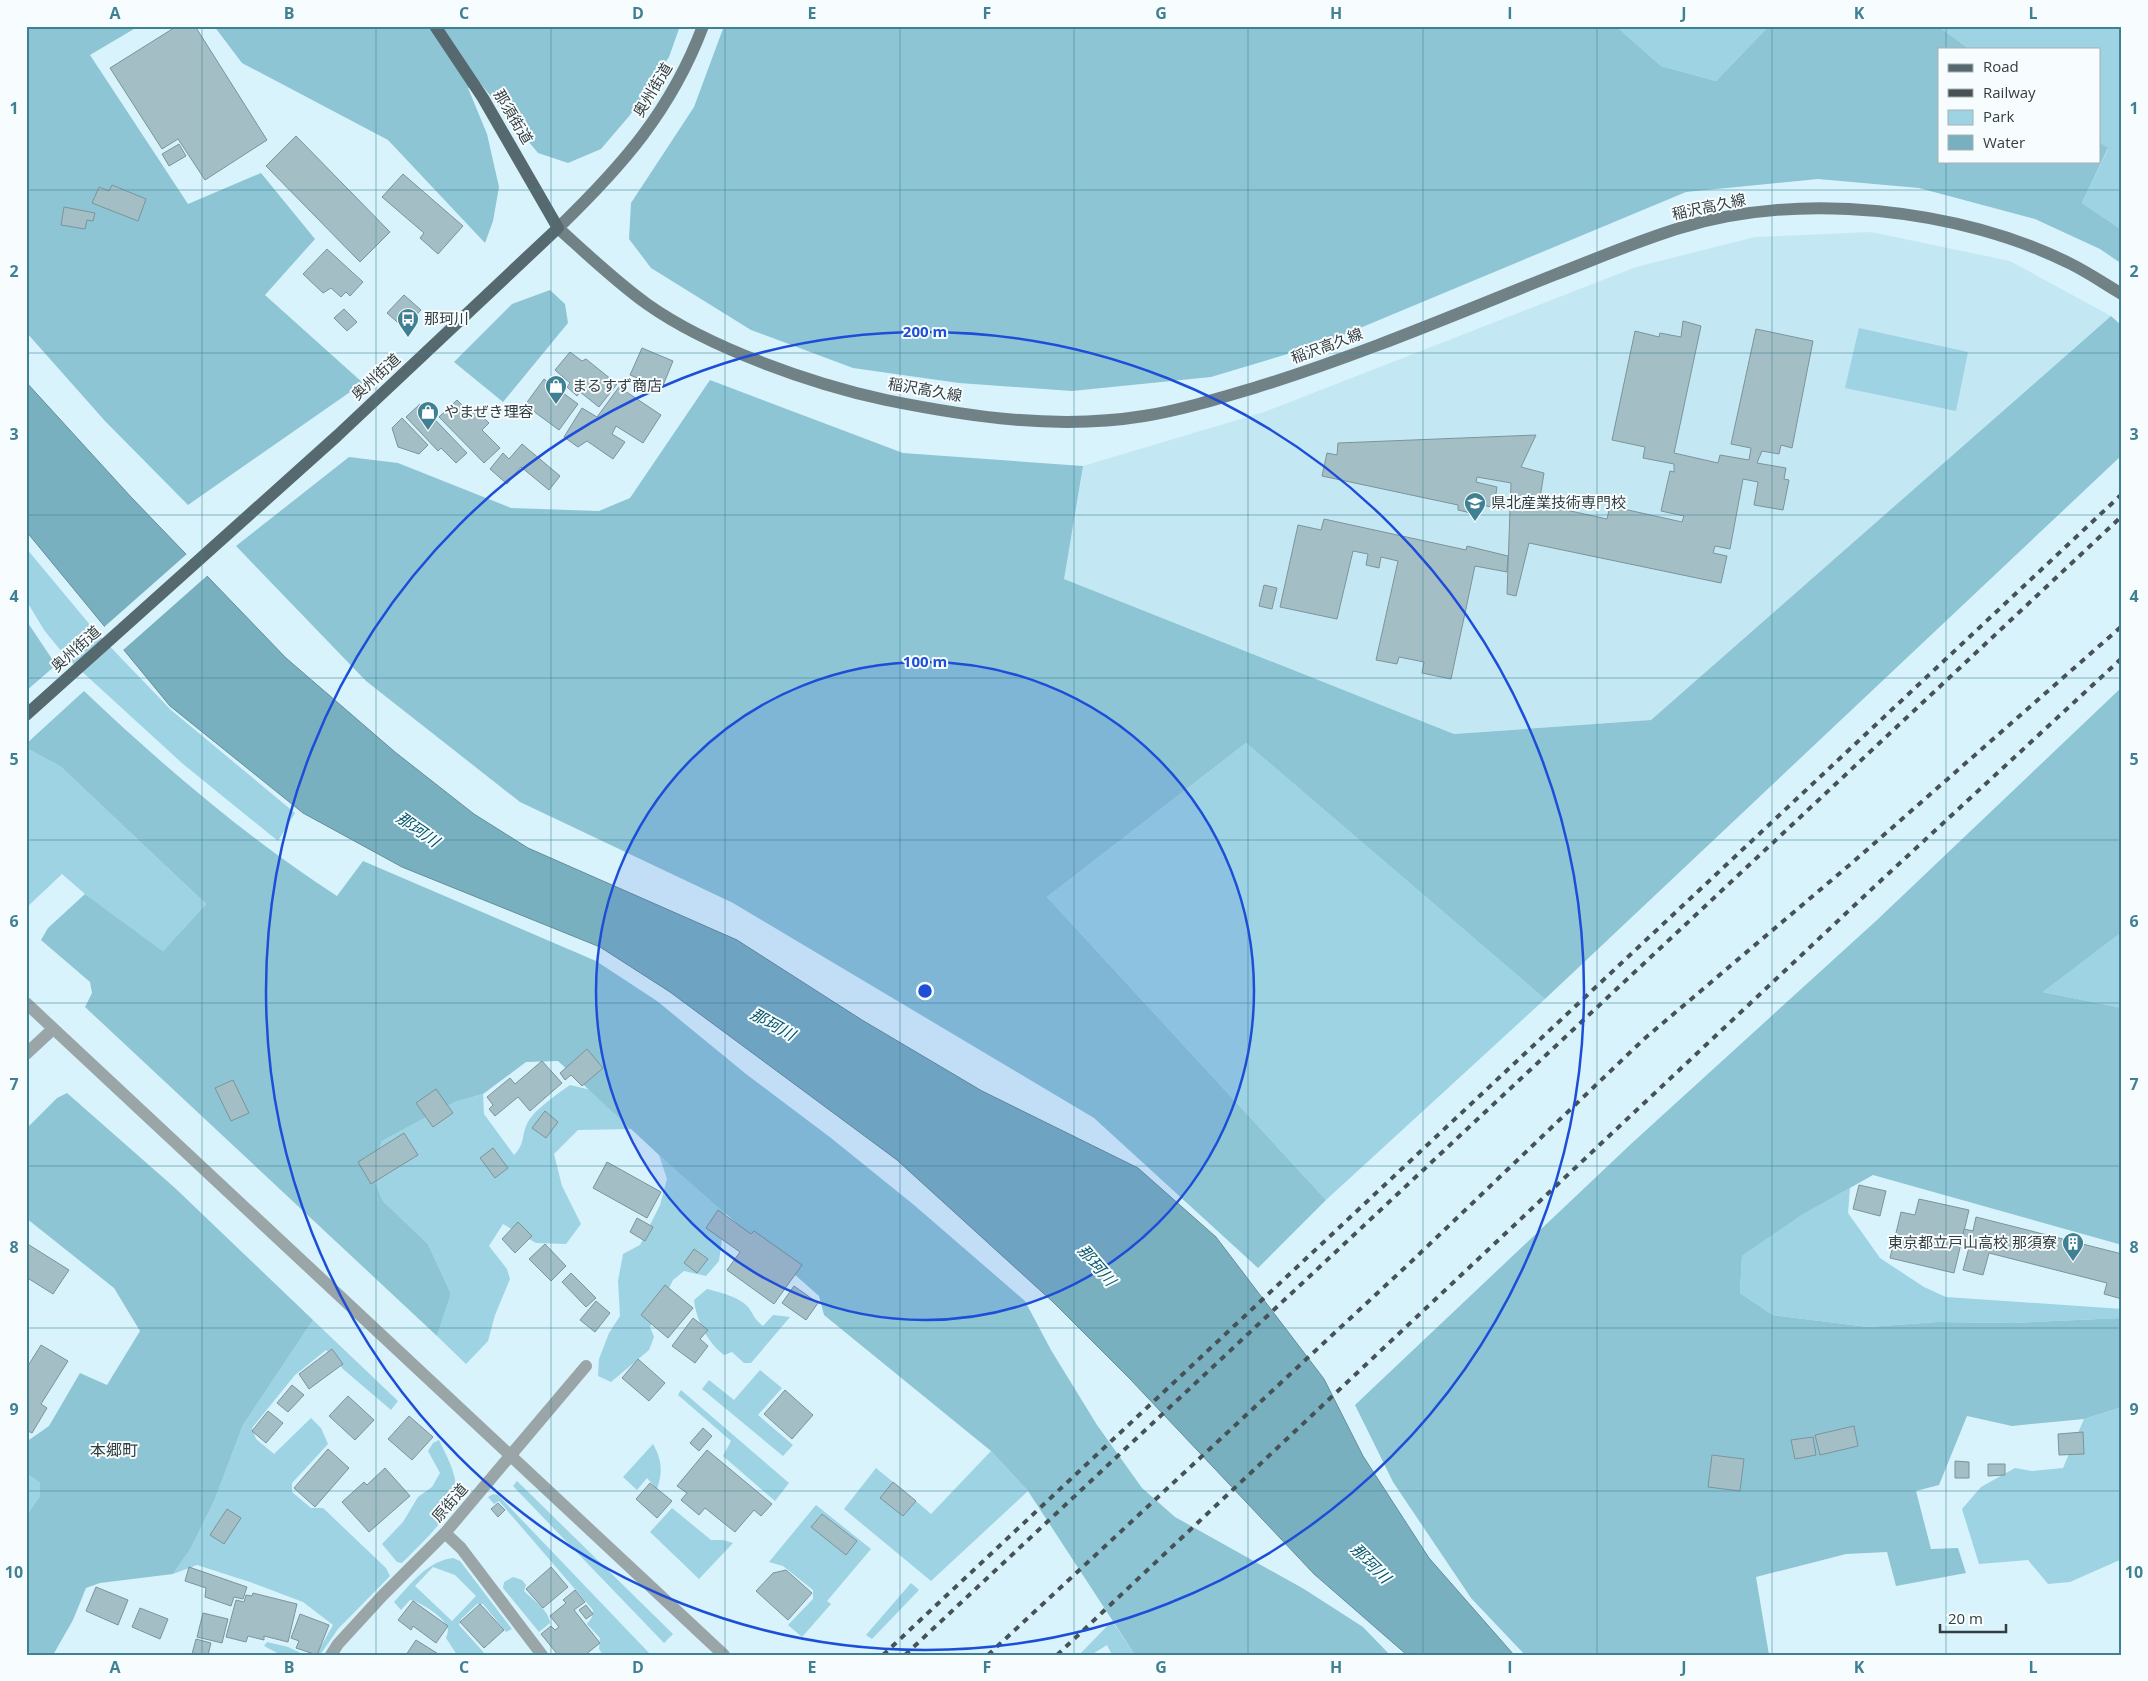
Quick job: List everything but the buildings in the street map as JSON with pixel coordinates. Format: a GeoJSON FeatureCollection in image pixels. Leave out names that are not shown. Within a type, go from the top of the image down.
{"type":"FeatureCollection","features":[{"type":"Feature","properties":{"kind":"main road","name":"那須街道"},"geometry":{"type":"LineString","coordinates":[[435,26],[483,98],[558,228]]}},
{"type":"Feature","properties":{"kind":"main road","name":"奥州街道"},"geometry":{"type":"LineString","coordinates":[[26,715],[337,436],[558,228],[618,168],[650,128],[692,56],[703,26]]}},
{"type":"Feature","properties":{"kind":"main road","name":"稲沢高久線"},"geometry":{"type":"LineString","coordinates":[[558,228],[603,269],[650,306],[702,336],[771,366],[850,392],[918,406],[995,418],[1065,422],[1142,417],[1231,395],[1320,368],[1622,248],[1683,227],[1737,216],[1790,210],[1851,209],[1905,214],[1961,224],[2017,241],[2071,264],[2122,294]]}},
{"type":"Feature","properties":{"kind":"street"},"geometry":{"type":"LineString","coordinates":[[26,1003],[724,1655]]}},
{"type":"Feature","properties":{"kind":"street"},"geometry":{"type":"LineString","coordinates":[[26,1054],[53,1029]]}},
{"type":"Feature","properties":{"kind":"street","name":"原街道"},"geometry":{"type":"LineString","coordinates":[[331,1655],[338,1644],[389,1589],[446,1533],[586,1366]]}},
{"type":"Feature","properties":{"kind":"street"},"geometry":{"type":"LineString","coordinates":[[446,1533],[461,1548],[542,1655]]}},
{"type":"Feature","properties":{"kind":"shaded area"},"geometry":{"type":"Polygon","coordinates":[[[26,26],[139,26],[90,55],[188,204],[261,173],[315,239],[265,295],[363,383],[188,505],[105,421],[26,332],[26,26]]]}},
{"type":"Feature","properties":{"kind":"shaded area"},"geometry":{"type":"Polygon","coordinates":[[[214,26],[680,26],[669,57],[630,115],[601,149],[568,163],[538,153],[480,83],[468,88],[487,134],[499,187],[493,221],[485,243],[388,140],[242,63],[214,26]]]}},
{"type":"Feature","properties":{"kind":"shaded area"},"geometry":{"type":"Polygon","coordinates":[[[724,26],[1616,26],[1661,66],[1716,81],[1769,26],[1938,26],[1968,48],[1938,48],[1938,162],[2100,162],[2100,143],[2108,148],[2082,203],[2122,230],[2122,264],[2100,249],[2035,219],[1919,188],[1818,179],[1686,192],[1324,343],[1211,377],[1072,391],[959,383],[853,368],[751,330],[651,268],[629,239],[631,203],[694,107],[724,26]]]}},
{"type":"Feature","properties":{"kind":"shaded area","name":"県北産業技術専門校"},"geometry":{"type":"Polygon","coordinates":[[[1871,232],[2010,261],[2111,316],[1651,720],[1454,734],[1063,579],[1083,466],[1264,412],[1636,267],[1755,237],[1871,232]]]}},
{"type":"Feature","properties":{"kind":"shaded area"},"geometry":{"type":"Polygon","coordinates":[[[550,290],[565,304],[568,323],[503,402],[454,362],[512,304],[550,290]]]}},
{"type":"Feature","properties":{"kind":"shaded area"},"geometry":{"type":"Polygon","coordinates":[[[2111,316],[2122,326],[2122,455],[1545,999],[1246,743],[1047,897],[1326,1200],[1258,1268],[1094,1118],[733,903],[520,802],[366,681],[236,546],[349,457],[398,463],[511,508],[599,511],[630,498],[710,380],[903,453],[1083,466],[1064,579],[1454,734],[1651,720],[2111,316]]]}},
{"type":"Feature","properties":{"kind":"shaded area"},"geometry":{"type":"Polygon","coordinates":[[[26,620],[56,665],[26,691],[26,620]]]}},
{"type":"Feature","properties":{"kind":"shaded area"},"geometry":{"type":"Polygon","coordinates":[[[2122,687],[2122,932],[2043,992],[2122,1008],[2122,1245],[1873,1175],[1802,1215],[1742,1256],[1740,1293],[1773,1315],[1868,1327],[1937,1322],[2011,1323],[2122,1318],[2122,1407],[2084,1419],[2012,1426],[1967,1416],[1939,1485],[1916,1491],[1931,1549],[1958,1548],[1966,1573],[1896,1586],[1887,1552],[1846,1554],[1756,1577],[1769,1655],[1525,1655],[1471,1598],[1393,1482],[1355,1405],[1632,1143],[1877,920],[2122,687]]]}},
{"type":"Feature","properties":{"kind":"shaded area"},"geometry":{"type":"Polygon","coordinates":[[[84,691],[206,800],[270,850],[337,896],[363,861],[596,961],[657,1001],[746,1074],[831,1138],[914,1205],[1025,1301],[1051,1350],[1097,1425],[1142,1488],[1175,1517],[1304,1589],[1363,1627],[1390,1655],[1135,1655],[1028,1491],[991,1451],[824,1315],[819,1296],[659,1155],[558,1061],[526,1062],[483,1094],[455,1102],[382,1141],[371,1173],[383,1201],[428,1244],[451,1294],[437,1336],[85,1007],[92,993],[90,982],[41,940],[48,928],[85,894],[163,951],[206,904],[60,766],[26,748],[26,744],[84,691]]]}},
{"type":"Feature","properties":{"kind":"shaded area"},"geometry":{"type":"Polygon","coordinates":[[[67,1093],[175,1188],[313,1320],[243,1425],[215,1499],[191,1548],[173,1574],[100,1583],[86,1588],[73,1620],[53,1655],[35,1655],[26,1651],[26,1516],[40,1496],[40,1483],[26,1473],[26,1442],[49,1426],[80,1373],[107,1385],[140,1331],[114,1288],[26,1218],[26,1129],[57,1098],[67,1093]]]}},
{"type":"Feature","properties":{"kind":"green space"},"geometry":{"type":"Polygon","coordinates":[[[1616,26],[1769,26],[1716,81],[1661,66],[1616,26]]]}},
{"type":"Feature","properties":{"kind":"green space"},"geometry":{"type":"Polygon","coordinates":[[[1938,26],[2122,26],[2122,230],[2082,203],[2108,149],[2100,143],[2100,48],[1968,48],[1938,26]]]}},
{"type":"Feature","properties":{"kind":"green space"},"geometry":{"type":"Polygon","coordinates":[[[1859,328],[1968,352],[1956,411],[1845,388],[1859,328]]]}},
{"type":"Feature","properties":{"kind":"green space"},"geometry":{"type":"Polygon","coordinates":[[[26,548],[96,632],[171,710],[295,813],[278,841],[183,764],[66,657],[44,630],[26,600],[26,548]]]}},
{"type":"Feature","properties":{"kind":"green space"},"geometry":{"type":"Polygon","coordinates":[[[1246,743],[1545,999],[1326,1200],[1047,897],[1246,743]]]}},
{"type":"Feature","properties":{"kind":"green space"},"geometry":{"type":"Polygon","coordinates":[[[26,748],[60,766],[206,904],[163,951],[85,894],[62,874],[26,908],[26,748]]]}},
{"type":"Feature","properties":{"kind":"green space"},"geometry":{"type":"Polygon","coordinates":[[[2122,932],[2122,1008],[2043,992],[2122,932]]]}},
{"type":"Feature","properties":{"kind":"green space"},"geometry":{"type":"Polygon","coordinates":[[[570,1085],[591,1090],[633,1129],[578,1130],[554,1154],[562,1186],[581,1224],[566,1244],[536,1243],[503,1224],[489,1246],[507,1269],[510,1279],[495,1315],[488,1341],[466,1364],[437,1336],[451,1294],[428,1244],[383,1201],[371,1173],[382,1141],[455,1102],[483,1094],[484,1114],[514,1155],[518,1151],[531,1117],[570,1085]]]}},
{"type":"Feature","properties":{"kind":"green space"},"geometry":{"type":"Polygon","coordinates":[[[659,1155],[726,1211],[719,1261],[706,1276],[684,1271],[673,1280],[650,1327],[654,1337],[649,1350],[611,1382],[598,1376],[599,1359],[609,1333],[620,1316],[618,1281],[623,1254],[640,1245],[660,1205],[667,1179],[659,1155]]]}},
{"type":"Feature","properties":{"kind":"green space"},"geometry":{"type":"Polygon","coordinates":[[[1850,1188],[1848,1213],[1880,1258],[1924,1287],[1946,1297],[2122,1309],[2122,1318],[2011,1323],[1937,1322],[1868,1327],[1773,1315],[1740,1293],[1742,1256],[1802,1215],[1850,1188]]]}},
{"type":"Feature","properties":{"kind":"green space"},"geometry":{"type":"Polygon","coordinates":[[[707,1289],[740,1300],[763,1326],[773,1315],[790,1317],[751,1363],[744,1363],[732,1352],[724,1355],[718,1350],[708,1338],[700,1323],[694,1300],[707,1289]]]}},
{"type":"Feature","properties":{"kind":"green space"},"geometry":{"type":"Polygon","coordinates":[[[313,1320],[398,1401],[391,1410],[343,1369],[326,1350],[295,1375],[252,1428],[256,1439],[274,1454],[311,1418],[321,1428],[328,1444],[292,1483],[292,1492],[311,1508],[323,1508],[386,1568],[390,1576],[338,1629],[320,1655],[316,1655],[333,1625],[303,1602],[197,1565],[173,1574],[191,1548],[215,1499],[243,1425],[313,1320]]]}},
{"type":"Feature","properties":{"kind":"green space"},"geometry":{"type":"Polygon","coordinates":[[[760,1370],[782,1388],[758,1415],[793,1445],[783,1456],[702,1389],[709,1380],[734,1400],[760,1370]]]}},
{"type":"Feature","properties":{"kind":"green space"},"geometry":{"type":"Polygon","coordinates":[[[681,1390],[789,1483],[775,1501],[723,1456],[731,1441],[678,1395],[681,1390]]]}},
{"type":"Feature","properties":{"kind":"green space"},"geometry":{"type":"Polygon","coordinates":[[[2122,1407],[2122,1559],[2070,1582],[2048,1584],[2028,1560],[1979,1564],[1962,1509],[1981,1487],[2015,1468],[2032,1471],[2063,1468],[2084,1419],[2122,1407]]]}},
{"type":"Feature","properties":{"kind":"green space"},"geometry":{"type":"Polygon","coordinates":[[[439,1440],[455,1479],[456,1487],[453,1504],[438,1526],[422,1543],[402,1563],[397,1562],[382,1544],[403,1522],[418,1497],[432,1487],[440,1473],[428,1451],[433,1443],[439,1440]]]}},
{"type":"Feature","properties":{"kind":"green space"},"geometry":{"type":"Polygon","coordinates":[[[653,1444],[661,1466],[657,1489],[647,1478],[637,1490],[623,1477],[653,1444]]]}},
{"type":"Feature","properties":{"kind":"green space"},"geometry":{"type":"Polygon","coordinates":[[[991,1451],[1028,1491],[931,1581],[844,1509],[876,1468],[893,1482],[880,1498],[903,1516],[916,1501],[931,1514],[991,1451]]]}},
{"type":"Feature","properties":{"kind":"green space"},"geometry":{"type":"Polygon","coordinates":[[[26,1473],[40,1483],[40,1496],[26,1516],[26,1473]]]}},
{"type":"Feature","properties":{"kind":"green space"},"geometry":{"type":"Polygon","coordinates":[[[517,1481],[673,1634],[664,1643],[513,1486],[517,1481]]]}},
{"type":"Feature","properties":{"kind":"green space"},"geometry":{"type":"Polygon","coordinates":[[[493,1494],[498,1495],[651,1655],[603,1655],[599,1649],[600,1638],[587,1624],[592,1617],[593,1610],[499,1501],[494,1504],[488,1497],[493,1494]]]}},
{"type":"Feature","properties":{"kind":"green space"},"geometry":{"type":"Polygon","coordinates":[[[816,1505],[871,1549],[827,1601],[831,1604],[802,1637],[788,1625],[813,1599],[813,1590],[783,1566],[769,1562],[816,1505]],[[822,1514],[812,1526],[856,1541],[822,1514]]]}},
{"type":"Feature","properties":{"kind":"green space"},"geometry":{"type":"Polygon","coordinates":[[[672,1508],[711,1540],[723,1540],[733,1543],[699,1579],[650,1532],[672,1508]]]}},
{"type":"Feature","properties":{"kind":"green space"},"geometry":{"type":"Polygon","coordinates":[[[453,1558],[460,1561],[512,1629],[506,1632],[483,1604],[477,1604],[461,1619],[459,1625],[486,1655],[457,1655],[446,1638],[447,1626],[438,1616],[414,1601],[410,1600],[401,1610],[394,1602],[427,1568],[453,1558]],[[433,1567],[415,1586],[452,1621],[476,1596],[455,1575],[433,1567]]]}},
{"type":"Feature","properties":{"kind":"green space"},"geometry":{"type":"Polygon","coordinates":[[[513,1577],[522,1580],[526,1585],[524,1591],[544,1610],[549,1618],[550,1623],[539,1632],[503,1588],[504,1582],[513,1577]]]}},
{"type":"Feature","properties":{"kind":"green space"},"geometry":{"type":"Polygon","coordinates":[[[911,1583],[919,1590],[872,1639],[866,1635],[911,1583]]]}},
{"type":"Feature","properties":{"kind":"green space"},"geometry":{"type":"Polygon","coordinates":[[[1112,1621],[1135,1655],[1112,1655],[1107,1645],[1091,1655],[1079,1655],[1112,1621]]]}},
{"type":"Feature","properties":{"kind":"green space"},"geometry":{"type":"Polygon","coordinates":[[[267,1642],[288,1647],[305,1655],[281,1655],[264,1646],[267,1642]]]}},
{"type":"Feature","properties":{"kind":"water"},"geometry":{"type":"Polygon","coordinates":[[[26,382],[131,497],[286,658],[395,752],[474,814],[528,848],[737,940],[862,1020],[982,1091],[1138,1168],[1216,1237],[1324,1379],[1363,1456],[1429,1558],[1514,1655],[1407,1655],[1314,1574],[1130,1379],[1053,1302],[897,1160],[670,992],[600,947],[402,867],[303,813],[170,706],[26,531],[26,382]]]}},
{"type":"Feature","properties":{"kind":"pier"},"geometry":{"type":"Polygon","coordinates":[[[188,553],[209,574],[122,651],[103,628],[188,553]]]}},
{"type":"Feature","properties":{"kind":"railway"},"geometry":{"type":"LineString","coordinates":[[883,1655],[2122,494]]}},
{"type":"Feature","properties":{"kind":"railway"},"geometry":{"type":"LineString","coordinates":[[905,1655],[2122,516]]}},
{"type":"Feature","properties":{"kind":"railway"},"geometry":{"type":"LineString","coordinates":[[988,1655],[1413,1260],[1644,1039],[1853,862],[2122,626]]}},
{"type":"Feature","properties":{"kind":"railway"},"geometry":{"type":"LineString","coordinates":[[1057,1655],[1875,886],[2122,658]]}},
{"type":"Feature","properties":{"kind":"place","name":"那珂川"},"geometry":{"type":"Point","coordinates":[408,338]}},
{"type":"Feature","properties":{"kind":"place","name":"まるすず商店"},"geometry":{"type":"Point","coordinates":[556,405]}},
{"type":"Feature","properties":{"kind":"place","name":"やまぜき理容"},"geometry":{"type":"Point","coordinates":[428,431]}},
{"type":"Feature","properties":{"kind":"place","name":"県北産業技術専門校"},"geometry":{"type":"Point","coordinates":[1475,522]}},
{"type":"Feature","properties":{"kind":"place","name":"東京都立戸山高校 那須寮"},"geometry":{"type":"Point","coordinates":[2073,1262]}},
{"type":"Feature","properties":{"kind":"district","name":"本郷町"},"geometry":{"type":"Point","coordinates":[114,1450]}}]}
